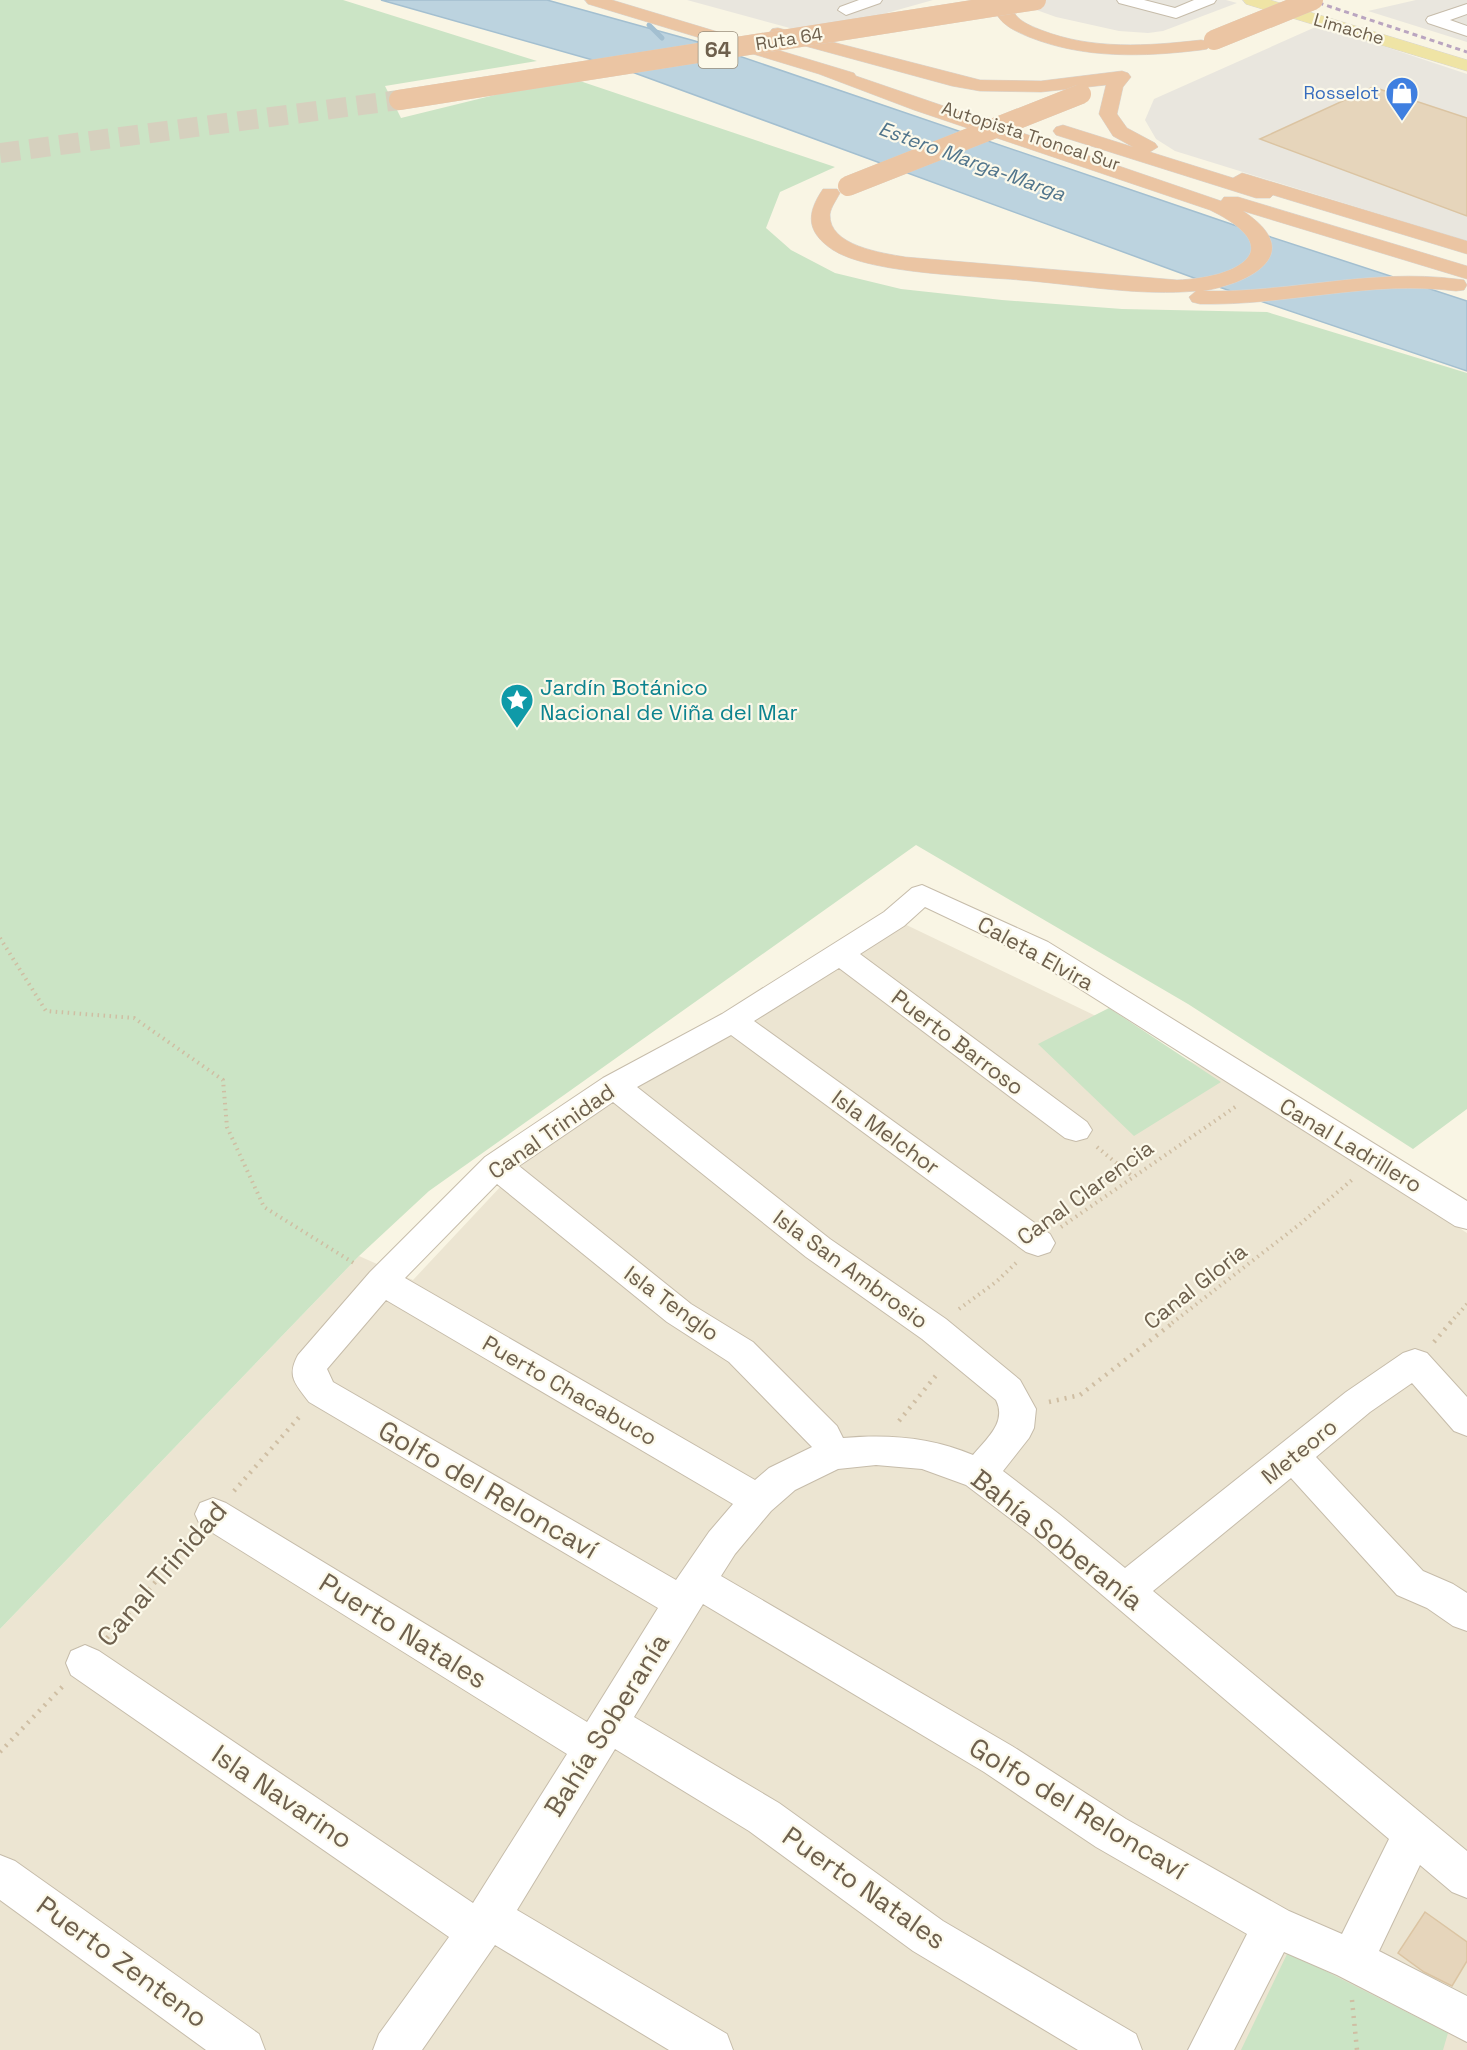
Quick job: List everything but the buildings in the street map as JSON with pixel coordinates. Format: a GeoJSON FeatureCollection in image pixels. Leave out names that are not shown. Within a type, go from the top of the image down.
{"type":"FeatureCollection","features":[{"type":"Feature","properties":{"kind":"highway","name":"Autopista Troncal Sur"},"geometry":{"type":"LineString","coordinates":[[594,0],[826,70],[1208,193],[1467,273]]}},
{"type":"Feature","properties":{"kind":"highway","name":"Autopista Troncal Sur"},"geometry":{"type":"LineString","coordinates":[[631,0],[972,103]]}},
{"type":"Feature","properties":{"kind":"highway"},"geometry":{"type":"LineString","coordinates":[[638,0],[706,15]]}},
{"type":"Feature","properties":{"kind":"highway","name":"Ruta 64"},"geometry":{"type":"LineString","coordinates":[[981,0],[394,96],[1036,0]]}},
{"type":"Feature","properties":{"kind":"highway"},"geometry":{"type":"LineString","coordinates":[[1002,0],[1003,12],[1016,24],[1033,33],[1068,43],[1128,50],[1207,42]]}},
{"type":"Feature","properties":{"kind":"highway"},"geometry":{"type":"LineString","coordinates":[[799,218],[810,204],[839,190],[1313,0]]}},
{"type":"Feature","properties":{"kind":"highway"},"geometry":{"type":"LineString","coordinates":[[750,26],[835,46],[959,82],[989,87],[1046,88],[1122,77]]}},
{"type":"Feature","properties":{"kind":"highway"},"geometry":{"type":"LineString","coordinates":[[826,70],[921,106],[1202,201],[1242,218],[1258,232],[1263,247],[1257,262],[1233,276],[1198,285],[1130,284],[917,264],[871,257],[843,247],[833,240],[821,226],[820,212],[839,190]]}},
{"type":"Feature","properties":{"kind":"highway"},"geometry":{"type":"LineString","coordinates":[[1122,77],[1114,86],[1108,114],[1120,132],[1137,143],[1212,169],[1467,248]]}},
{"type":"Feature","properties":{"kind":"highway","name":"Autopista Troncal Sur"},"geometry":{"type":"LineString","coordinates":[[994,110],[1467,257]]}},
{"type":"Feature","properties":{"kind":"highway"},"geometry":{"type":"LineString","coordinates":[[819,255],[846,266],[879,274],[1180,297],[1263,296],[1391,280],[1433,282],[1467,287]]}},
{"type":"Feature","properties":{"kind":"main road","name":"Limache"},"geometry":{"type":"LineString","coordinates":[[1252,0],[1467,66]]}},
{"type":"Feature","properties":{"kind":"main road","name":"Limache"},"geometry":{"type":"LineString","coordinates":[[1274,0],[1411,48]]}},
{"type":"Feature","properties":{"kind":"street"},"geometry":{"type":"LineString","coordinates":[[846,10],[874,0]]}},
{"type":"Feature","properties":{"kind":"street"},"geometry":{"type":"LineString","coordinates":[[1125,0],[1176,13],[1208,0]]}},
{"type":"Feature","properties":{"kind":"street"},"geometry":{"type":"LineString","coordinates":[[1424,14],[1427,6],[1455,0]]}},
{"type":"Feature","properties":{"kind":"street"},"geometry":{"type":"LineString","coordinates":[[1424,14],[1467,9]]}},
{"type":"Feature","properties":{"kind":"street"},"geometry":{"type":"LineString","coordinates":[[1424,14],[1467,31]]}},
{"type":"Feature","properties":{"kind":"street","name":"Caleta Elvira"},"geometry":{"type":"LineString","coordinates":[[840,954],[894,919],[922,894],[1038,949],[1234,1073]]}},
{"type":"Feature","properties":{"kind":"street","name":"Canal Trinidad"},"geometry":{"type":"LineString","coordinates":[[316,1379],[382,1281],[496,1165],[614,1086],[734,1021],[840,954]]}},
{"type":"Feature","properties":{"kind":"street","name":"Puerto Barroso"},"geometry":{"type":"LineString","coordinates":[[840,954],[1076,1130]]}},
{"type":"Feature","properties":{"kind":"street","name":"Isla Melchor"},"geometry":{"type":"LineString","coordinates":[[734,1021],[1038,1243]]}},
{"type":"Feature","properties":{"kind":"street","name":"Canal Ladrillero"},"geometry":{"type":"LineString","coordinates":[[1234,1073],[1376,1158],[1467,1217]]}},
{"type":"Feature","properties":{"kind":"street","name":"Isla San Ambrosio"},"geometry":{"type":"LineString","coordinates":[[614,1086],[818,1248],[946,1338],[1008,1390],[1018,1409]]}},
{"type":"Feature","properties":{"kind":"street","name":"Isla Tenglo"},"geometry":{"type":"LineString","coordinates":[[496,1165],[679,1313],[741,1352],[824,1436],[833,1454]]}},
{"type":"Feature","properties":{"kind":"street","name":"Puerto Chacabuco"},"geometry":{"type":"LineString","coordinates":[[382,1281],[758,1500]]}},
{"type":"Feature","properties":{"kind":"street"},"geometry":{"type":"LineString","coordinates":[[1415,1363],[1467,1421]]}},
{"type":"Feature","properties":{"kind":"street","name":"Meteoro"},"geometry":{"type":"LineString","coordinates":[[1124,1592],[1358,1402],[1415,1363]]}},
{"type":"Feature","properties":{"kind":"street","name":"Golfo del Reloncaví"},"geometry":{"type":"LineString","coordinates":[[316,1379],[690,1592],[998,1759],[1111,1833],[1274,1926],[1352,1960],[1467,2020]]}},
{"type":"Feature","properties":{"kind":"street"},"geometry":{"type":"LineString","coordinates":[[979,1474],[1016,1428],[1018,1409]]}},
{"type":"Feature","properties":{"kind":"street","name":"Bahía Soberanía"},"geometry":{"type":"LineString","coordinates":[[395,2050],[484,1924],[722,1543],[758,1500],[782,1479],[833,1454],[876,1450],[922,1454],[957,1464],[979,1474],[1046,1525],[1414,1833],[1460,1861]]}},
{"type":"Feature","properties":{"kind":"street"},"geometry":{"type":"LineString","coordinates":[[1293,1456],[1410,1583],[1440,1596],[1467,1614]]}},
{"type":"Feature","properties":{"kind":"street","name":"Puerto Natales"},"geometry":{"type":"LineString","coordinates":[[213,1514],[601,1736],[764,1817],[928,1936],[1120,2050]]}},
{"type":"Feature","properties":{"kind":"street","name":"Isla Navarino"},"geometry":{"type":"LineString","coordinates":[[85,1663],[484,1924],[711,2050]]}},
{"type":"Feature","properties":{"kind":"street"},"geometry":{"type":"LineString","coordinates":[[1352,1960],[1414,1833]]}},
{"type":"Feature","properties":{"kind":"street","name":"Puerto Zenteno"},"geometry":{"type":"LineString","coordinates":[[0,1875],[243,2050]]}},
{"type":"Feature","properties":{"kind":"street"},"geometry":{"type":"LineString","coordinates":[[1210,2050],[1274,1926]]}},
{"type":"Feature","properties":{"kind":"path"},"geometry":{"type":"LineString","coordinates":[[0,938],[45,1011],[134,1018],[223,1080],[227,1127],[264,1207],[382,1281]]}},
{"type":"Feature","properties":{"kind":"path","name":"Canal Clarencia"},"geometry":{"type":"LineString","coordinates":[[876,1450],[946,1338],[996,1282],[1038,1243],[1261,1090]]}},
{"type":"Feature","properties":{"kind":"path"},"geometry":{"type":"LineString","coordinates":[[1076,1130],[1133,1177]]}},
{"type":"Feature","properties":{"kind":"path","name":"Canal Gloria"},"geometry":{"type":"LineString","coordinates":[[1018,1409],[1080,1395],[1300,1224],[1376,1158]]}},
{"type":"Feature","properties":{"kind":"path"},"geometry":{"type":"LineString","coordinates":[[1415,1363],[1467,1304]]}},
{"type":"Feature","properties":{"kind":"path","name":"Canal Trinidad"},"geometry":{"type":"LineString","coordinates":[[0,1752],[85,1663],[213,1514],[316,1379]]}},
{"type":"Feature","properties":{"kind":"path"},"geometry":{"type":"LineString","coordinates":[[1352,1960],[1352,2013],[1357,2050]]}},
{"type":"Feature","properties":{"kind":"shaded area"},"geometry":{"type":"Polygon","coordinates":[[[687,0],[933,0],[812,34],[687,0]]]}},
{"type":"Feature","properties":{"kind":"shaded area"},"geometry":{"type":"Polygon","coordinates":[[[1026,0],[1226,0],[1237,3],[1163,31],[1148,33],[1119,31],[1056,17],[1031,8],[1026,0]]]}},
{"type":"Feature","properties":{"kind":"shaded area"},"geometry":{"type":"Polygon","coordinates":[[[1416,0],[1467,0],[1467,42],[1368,11],[1416,0]]]}},
{"type":"Feature","properties":{"kind":"shaded area"},"geometry":{"type":"Polygon","coordinates":[[[1320,25],[1467,74],[1467,241],[1175,151],[1156,139],[1145,120],[1154,99],[1320,25]]]}},
{"type":"Feature","properties":{"kind":"shaded area"},"geometry":{"type":"Polygon","coordinates":[[[894,919],[1250,1090],[1467,1233],[1467,2050],[0,2050],[0,1629],[359,1256],[413,1280],[518,1168],[627,1089],[894,919]]]}},
{"type":"Feature","properties":{"kind":"green space","name":"Jardín Botánico Nacional de Viña del Mar"},"geometry":{"type":"Polygon","coordinates":[[[0,0],[343,0],[537,61],[385,86],[401,118],[568,77],[835,167],[780,192],[766,228],[791,250],[835,273],[901,289],[1002,300],[1122,309],[1267,312],[1467,373],[1467,1109],[1413,1149],[1188,1004],[916,845],[429,1191],[359,1256],[0,1629],[0,0]]]}},
{"type":"Feature","properties":{"kind":"green space"},"geometry":{"type":"Polygon","coordinates":[[[1109,1008],[1221,1082],[1134,1136],[1038,1044],[1109,1008]]]}},
{"type":"Feature","properties":{"kind":"green space"},"geometry":{"type":"Polygon","coordinates":[[[1288,1952],[1448,2033],[1443,2050],[1241,2050],[1288,1952]]]}},
{"type":"Feature","properties":{"kind":"water","name":"Estero Marga-Marga"},"geometry":{"type":"Polygon","coordinates":[[[381,0],[547,0],[695,41],[1234,225],[1467,301],[1467,371],[1216,286],[621,68],[381,0]]]}},
{"type":"Feature","properties":{"kind":"waterway"},"geometry":{"type":"LineString","coordinates":[[649,25],[662,38]]}},
{"type":"Feature","properties":{"kind":"tunnel"},"geometry":{"type":"LineString","coordinates":[[0,153],[399,100]]}},
{"type":"Feature","properties":{"kind":"railway"},"geometry":{"type":"LineString","coordinates":[[1310,0],[1467,52]]}},
{"type":"Feature","properties":{"kind":"place","name":"Rosselot"},"geometry":{"type":"Point","coordinates":[1402,122]}},
{"type":"Feature","properties":{"kind":"place","name":"Jardín Botánico Nacional de Viña del Mar"},"geometry":{"type":"Point","coordinates":[517,729]}}]}
